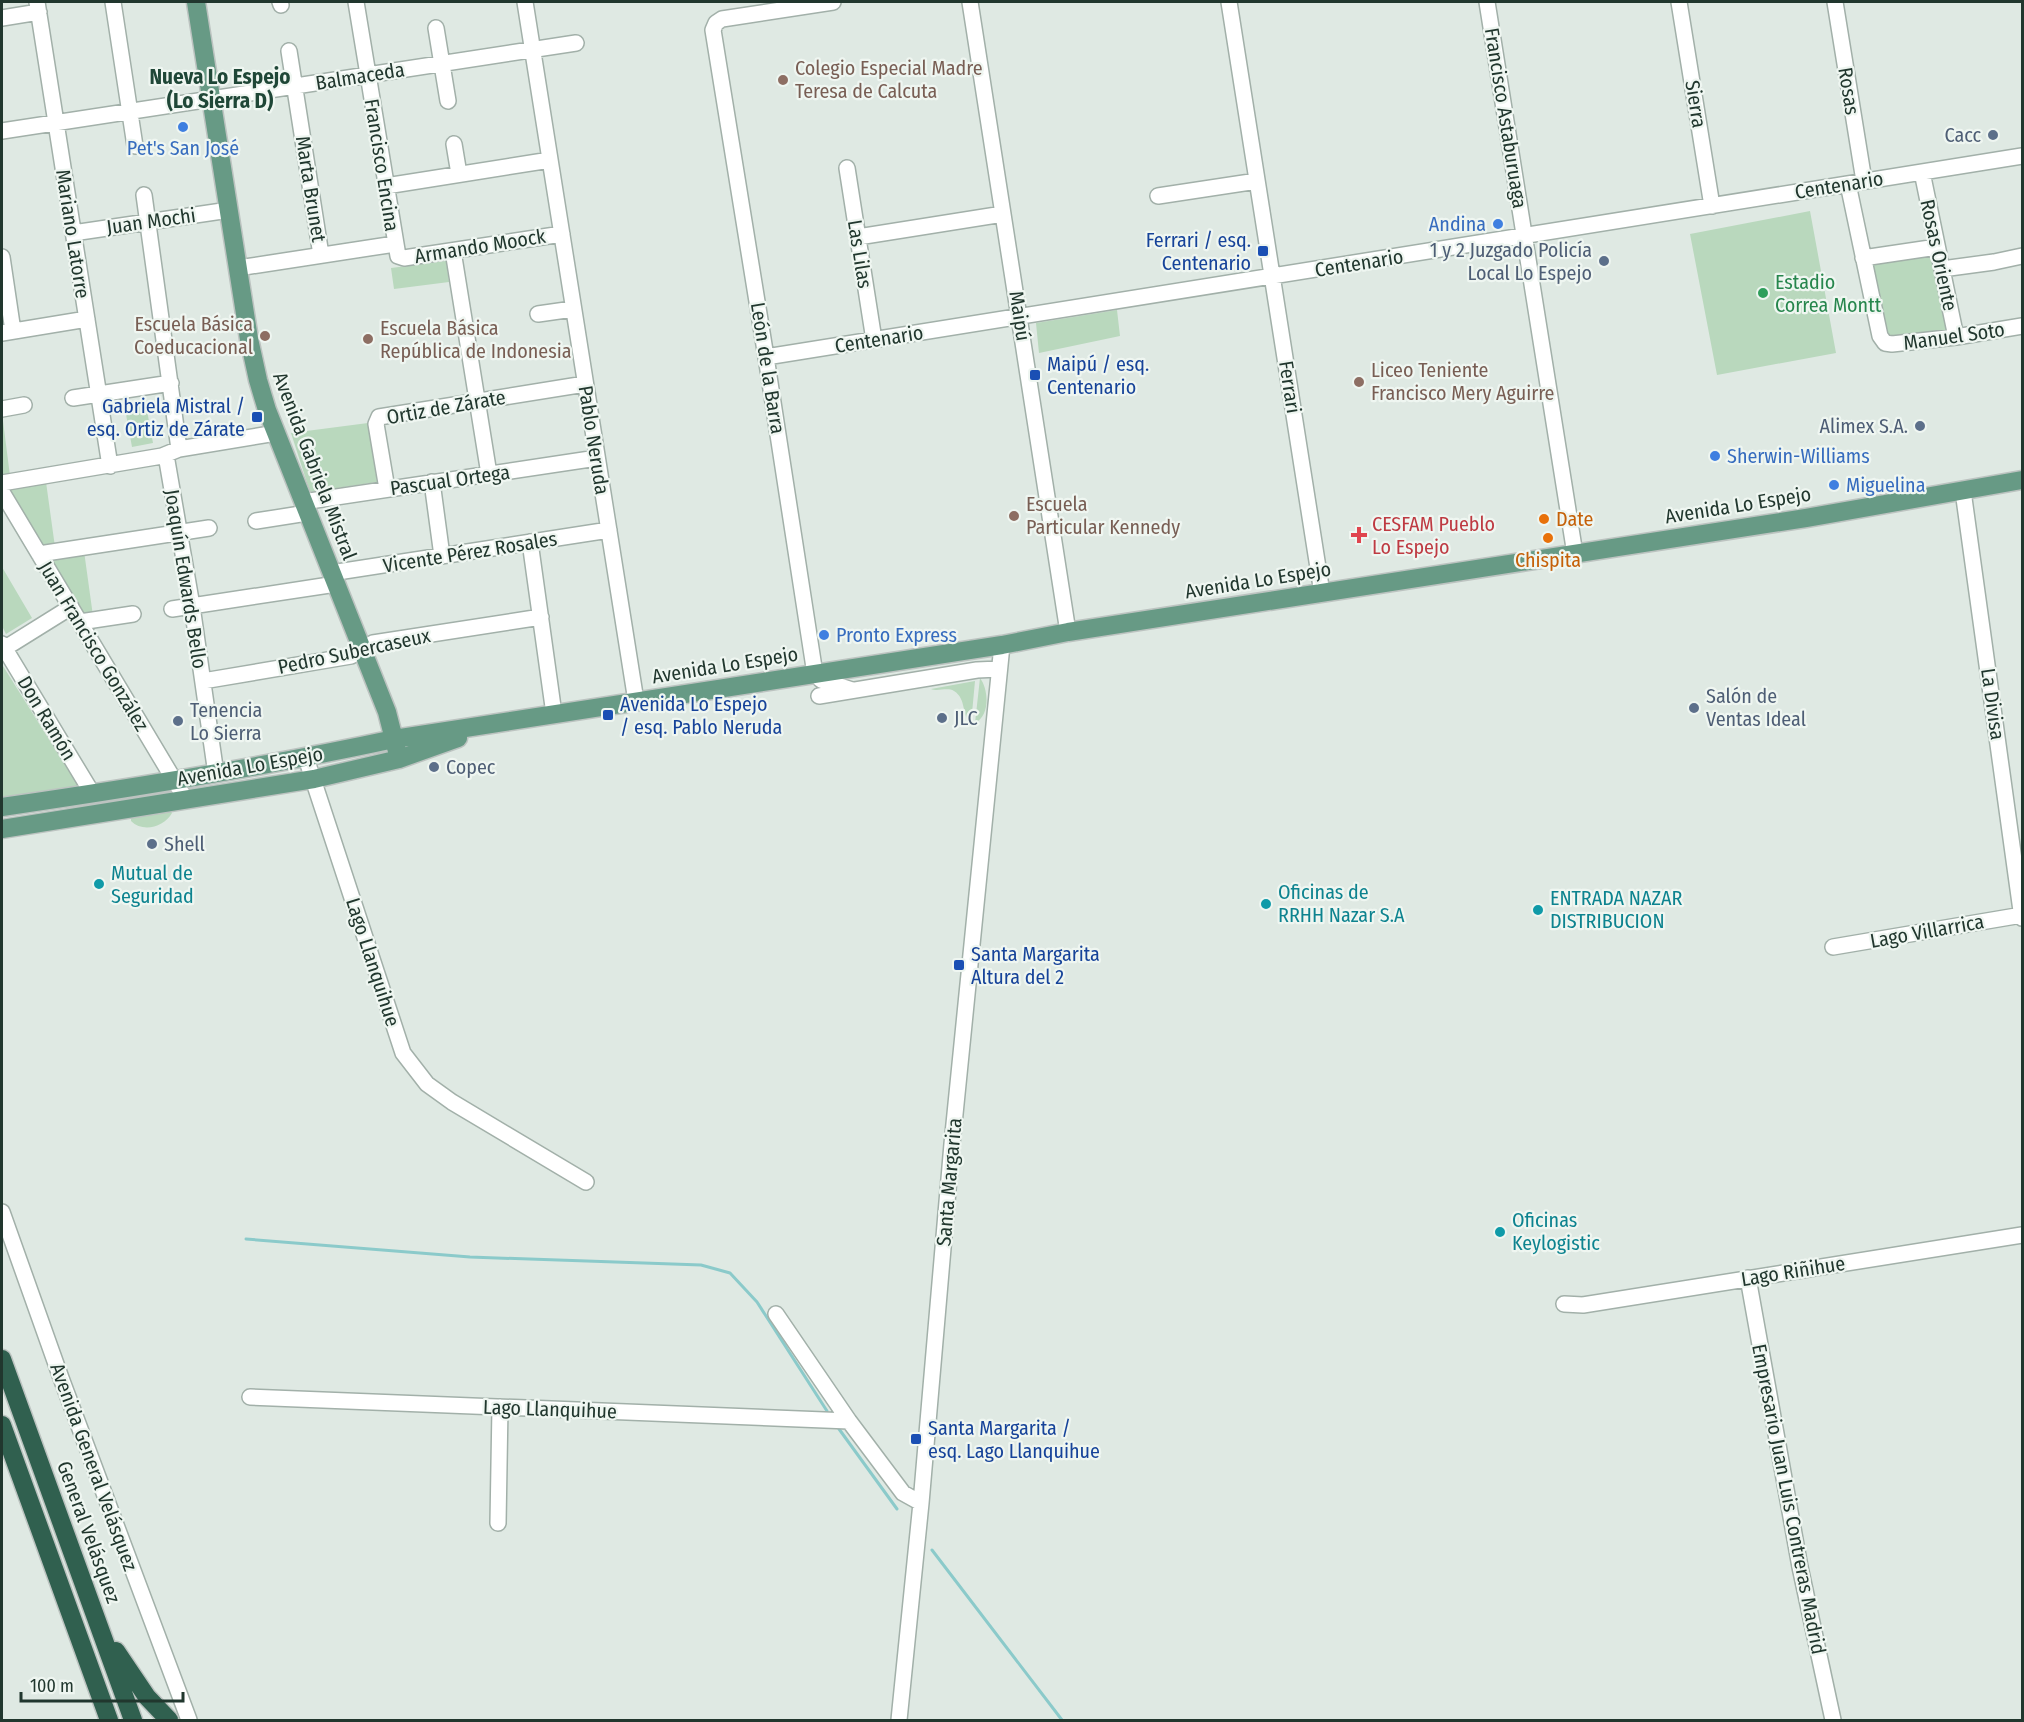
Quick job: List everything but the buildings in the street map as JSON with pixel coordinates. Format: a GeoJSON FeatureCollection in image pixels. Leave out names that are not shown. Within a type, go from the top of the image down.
{"type":"FeatureCollection","features":[{"type":"Feature","properties":{"kind":"highway","name":"General Velásquez"},"geometry":{"type":"LineString","coordinates":[[2,1359],[133,1720]]}},
{"type":"Feature","properties":{"kind":"highway"},"geometry":{"type":"LineString","coordinates":[[2,1425],[109,1720]]}},
{"type":"Feature","properties":{"kind":"highway"},"geometry":{"type":"LineString","coordinates":[[93,1610],[114,1648],[147,1697],[169,1720]]}},
{"type":"Feature","properties":{"kind":"main road","name":"Avenida Gabriela Mistral"},"geometry":{"type":"LineString","coordinates":[[196,2],[254,365],[262,396],[387,712],[399,759]]}},
{"type":"Feature","properties":{"kind":"main road","name":"Avenida Lo Espejo"},"geometry":{"type":"LineString","coordinates":[[2,807],[216,774],[394,739],[1575,554],[2022,480]]}},
{"type":"Feature","properties":{"kind":"main road","name":"Avenida Lo Espejo"},"geometry":{"type":"LineString","coordinates":[[2,828],[314,779],[399,759],[500,723]]}},
{"type":"Feature","properties":{"kind":"main road"},"geometry":{"type":"LineString","coordinates":[[25,804],[20,815],[28,825]]}},
{"type":"Feature","properties":{"kind":"street"},"geometry":{"type":"LineString","coordinates":[[113,2],[135,146]]}},
{"type":"Feature","properties":{"kind":"street","name":"Francisco Encina"},"geometry":{"type":"LineString","coordinates":[[356,2],[397,251]]}},
{"type":"Feature","properties":{"kind":"street","name":"Pablo Neruda"},"geometry":{"type":"LineString","coordinates":[[525,2],[636,701]]}},
{"type":"Feature","properties":{"kind":"street"},"geometry":{"type":"LineString","coordinates":[[748,8],[833,2]]}},
{"type":"Feature","properties":{"kind":"street","name":"Maipú"},"geometry":{"type":"LineString","coordinates":[[970,2],[1068,632]]}},
{"type":"Feature","properties":{"kind":"street","name":"Ferrari"},"geometry":{"type":"LineString","coordinates":[[1229,2],[1322,592]]}},
{"type":"Feature","properties":{"kind":"street","name":"Francisco Astaburuaga"},"geometry":{"type":"LineString","coordinates":[[1487,2],[1575,554]]}},
{"type":"Feature","properties":{"kind":"street","name":"Sierra"},"geometry":{"type":"LineString","coordinates":[[1679,2],[1712,206]]}},
{"type":"Feature","properties":{"kind":"street","name":"Rosas"},"geometry":{"type":"LineString","coordinates":[[1835,2],[1864,181]]}},
{"type":"Feature","properties":{"kind":"street"},"geometry":{"type":"LineString","coordinates":[[2,18],[38,7]]}},
{"type":"Feature","properties":{"kind":"street","name":"Mariano Latorre"},"geometry":{"type":"LineString","coordinates":[[38,7],[110,466]]}},
{"type":"Feature","properties":{"kind":"street","name":"León de la Barra"},"geometry":{"type":"LineString","coordinates":[[748,8],[716,23],[713,34],[815,674]]}},
{"type":"Feature","properties":{"kind":"street"},"geometry":{"type":"LineString","coordinates":[[436,28],[448,102]]}},
{"type":"Feature","properties":{"kind":"street","name":"Balmaceda"},"geometry":{"type":"LineString","coordinates":[[2,131],[576,43]]}},
{"type":"Feature","properties":{"kind":"street","name":"Marta Brunet"},"geometry":{"type":"LineString","coordinates":[[289,51],[321,255]]}},
{"type":"Feature","properties":{"kind":"street"},"geometry":{"type":"LineString","coordinates":[[454,144],[459,174]]}},
{"type":"Feature","properties":{"kind":"street","name":"Centenario"},"geometry":{"type":"LineString","coordinates":[[766,357],[2022,156]]}},
{"type":"Feature","properties":{"kind":"street"},"geometry":{"type":"LineString","coordinates":[[386,186],[550,160]]}},
{"type":"Feature","properties":{"kind":"street","name":"Las Lilas"},"geometry":{"type":"LineString","coordinates":[[847,168],[874,340]]}},
{"type":"Feature","properties":{"kind":"street","name":"Rosas Oriente"},"geometry":{"type":"LineString","coordinates":[[1922,172],[1956,337]]}},
{"type":"Feature","properties":{"kind":"street"},"geometry":{"type":"LineString","coordinates":[[1158,196],[1257,181]]}},
{"type":"Feature","properties":{"kind":"street"},"geometry":{"type":"LineString","coordinates":[[1848,184],[1863,258],[1937,247]]}},
{"type":"Feature","properties":{"kind":"street","name":"Joaquín Edwards Bello"},"geometry":{"type":"LineString","coordinates":[[144,195],[171,383],[173,452],[180,532],[216,774]]}},
{"type":"Feature","properties":{"kind":"street","name":"Juan Mochi"},"geometry":{"type":"LineString","coordinates":[[73,233],[229,210]]}},
{"type":"Feature","properties":{"kind":"street"},"geometry":{"type":"LineString","coordinates":[[858,237],[1003,214]]}},
{"type":"Feature","properties":{"kind":"street","name":"Armando Moock"},"geometry":{"type":"LineString","coordinates":[[238,268],[321,255],[453,251],[562,234]]}},
{"type":"Feature","properties":{"kind":"street"},"geometry":{"type":"LineString","coordinates":[[453,251],[489,474]]}},
{"type":"Feature","properties":{"kind":"street"},"geometry":{"type":"LineString","coordinates":[[1942,269],[2022,256]]}},
{"type":"Feature","properties":{"kind":"street"},"geometry":{"type":"LineString","coordinates":[[2,257],[7,332],[87,319]]}},
{"type":"Feature","properties":{"kind":"street","name":"Manuel Soto"},"geometry":{"type":"LineString","coordinates":[[1863,258],[1880,336],[1885,343],[1892,345],[2022,326]]}},
{"type":"Feature","properties":{"kind":"street"},"geometry":{"type":"LineString","coordinates":[[538,314],[573,309]]}},
{"type":"Feature","properties":{"kind":"street"},"geometry":{"type":"LineString","coordinates":[[73,398],[171,383]]}},
{"type":"Feature","properties":{"kind":"street","name":"Ortiz de Zárate"},"geometry":{"type":"LineString","coordinates":[[387,489],[376,423],[379,417],[585,384]]}},
{"type":"Feature","properties":{"kind":"street"},"geometry":{"type":"LineString","coordinates":[[2,409],[24,405]]}},
{"type":"Feature","properties":{"kind":"street"},"geometry":{"type":"LineString","coordinates":[[2,483],[110,466],[276,433]]}},
{"type":"Feature","properties":{"kind":"street","name":"Pascual Ortega"},"geometry":{"type":"LineString","coordinates":[[256,521],[305,507],[387,489],[597,458]]}},
{"type":"Feature","properties":{"kind":"street"},"geometry":{"type":"LineString","coordinates":[[432,482],[442,556]]}},
{"type":"Feature","properties":{"kind":"street","name":"La Divisa"},"geometry":{"type":"LineString","coordinates":[[1963,490],[2022,916]]}},
{"type":"Feature","properties":{"kind":"street","name":"Juan Francisco González"},"geometry":{"type":"LineString","coordinates":[[4,501],[72,607],[186,800]]}},
{"type":"Feature","properties":{"kind":"street"},"geometry":{"type":"LineString","coordinates":[[39,554],[209,528]]}},
{"type":"Feature","properties":{"kind":"street","name":"Vicente Pérez Rosales"},"geometry":{"type":"LineString","coordinates":[[172,609],[442,556],[609,530]]}},
{"type":"Feature","properties":{"kind":"street"},"geometry":{"type":"LineString","coordinates":[[530,542],[554,714]]}},
{"type":"Feature","properties":{"kind":"street"},"geometry":{"type":"LineString","coordinates":[[2,647],[72,607]]}},
{"type":"Feature","properties":{"kind":"street"},"geometry":{"type":"LineString","coordinates":[[80,622],[133,614]]}},
{"type":"Feature","properties":{"kind":"street","name":"Pedro Subercaseux"},"geometry":{"type":"LineString","coordinates":[[203,681],[351,656],[373,643],[541,617]]}},
{"type":"Feature","properties":{"kind":"street","name":"Santa Margarita"},"geometry":{"type":"LineString","coordinates":[[899,1720],[921,1503],[952,1144],[1002,645]]}},
{"type":"Feature","properties":{"kind":"street","name":"Don Ramón"},"geometry":{"type":"LineString","coordinates":[[2,647],[92,793]]}},
{"type":"Feature","properties":{"kind":"street"},"geometry":{"type":"LineString","coordinates":[[819,696],[976,670],[999,669]]}},
{"type":"Feature","properties":{"kind":"street"},"geometry":{"type":"LineString","coordinates":[[815,674],[829,683],[852,690]]}},
{"type":"Feature","properties":{"kind":"street","name":"Lago Llanquihue"},"geometry":{"type":"LineString","coordinates":[[306,758],[403,1053],[427,1084],[452,1102],[586,1182]]}},
{"type":"Feature","properties":{"kind":"street","name":"Lago Villarrica"},"geometry":{"type":"LineString","coordinates":[[1833,947],[2022,916]]}},
{"type":"Feature","properties":{"kind":"street","name":"Avenida General Velásquez"},"geometry":{"type":"LineString","coordinates":[[2,1212],[61,1378],[189,1720]]}},
{"type":"Feature","properties":{"kind":"street","name":"Lago Riñihue"},"geometry":{"type":"LineString","coordinates":[[1564,1304],[1583,1305],[2022,1236]]}},
{"type":"Feature","properties":{"kind":"street","name":"Empresario Juan Luis Contreras Madrid"},"geometry":{"type":"LineString","coordinates":[[1748,1278],[1800,1567],[1833,1720]]}},
{"type":"Feature","properties":{"kind":"street"},"geometry":{"type":"LineString","coordinates":[[777,1314],[849,1421],[903,1493],[921,1503]]}},
{"type":"Feature","properties":{"kind":"street","name":"Lago Llanquihue"},"geometry":{"type":"LineString","coordinates":[[250,1397],[849,1421]]}},
{"type":"Feature","properties":{"kind":"street"},"geometry":{"type":"LineString","coordinates":[[498,1523],[500,1407]]}},
{"type":"Feature","properties":{"kind":"green space","name":"Estadio Correa Montt"},"geometry":{"type":"Polygon","coordinates":[[[1810,211],[1836,353],[1717,375],[1690,234],[1810,211]]]}},
{"type":"Feature","properties":{"kind":"green space"},"geometry":{"type":"Polygon","coordinates":[[[1933,252],[1951,332],[1892,339],[1884,334],[1870,262],[1933,252]]]}},
{"type":"Feature","properties":{"kind":"green space"},"geometry":{"type":"Polygon","coordinates":[[[446,261],[449,282],[394,289],[391,268],[446,261]]]}},
{"type":"Feature","properties":{"kind":"green space"},"geometry":{"type":"Polygon","coordinates":[[[1117,310],[1120,336],[1039,353],[1036,323],[1117,310]]]}},
{"type":"Feature","properties":{"kind":"green space"},"geometry":{"type":"Polygon","coordinates":[[[146,405],[153,443],[132,447],[125,409],[146,405]]]}},
{"type":"Feature","properties":{"kind":"green space"},"geometry":{"type":"Polygon","coordinates":[[[2,413],[10,476],[2,478],[2,413]]]}},
{"type":"Feature","properties":{"kind":"green space"},"geometry":{"type":"Polygon","coordinates":[[[368,423],[377,482],[310,492],[291,433],[368,423]]]}},
{"type":"Feature","properties":{"kind":"green space"},"geometry":{"type":"Polygon","coordinates":[[[46,482],[55,547],[44,548],[7,487],[46,482]]]}},
{"type":"Feature","properties":{"kind":"green space"},"geometry":{"type":"Polygon","coordinates":[[[84,551],[93,616],[83,617],[45,557],[84,551]]]}},
{"type":"Feature","properties":{"kind":"green space"},"geometry":{"type":"Polygon","coordinates":[[[2,567],[32,618],[6,634],[2,626],[2,567]]]}},
{"type":"Feature","properties":{"kind":"green space"},"geometry":{"type":"Polygon","coordinates":[[[3,666],[80,789],[2,798],[3,666]]]}},
{"type":"Feature","properties":{"kind":"green space"},"geometry":{"type":"Polygon","coordinates":[[[980,678],[987,702],[983,715],[975,723],[980,678]]]}},
{"type":"Feature","properties":{"kind":"green space"},"geometry":{"type":"Polygon","coordinates":[[[975,681],[971,724],[966,717],[958,694],[951,690],[931,689],[975,681]]]}},
{"type":"Feature","properties":{"kind":"green space"},"geometry":{"type":"Polygon","coordinates":[[[170,810],[172,813],[164,822],[153,827],[141,827],[131,821],[131,816],[170,810]]]}},
{"type":"Feature","properties":{"kind":"waterway"},"geometry":{"type":"LineString","coordinates":[[246,1239],[470,1257],[701,1265],[730,1273],[757,1302],[827,1411]]}},
{"type":"Feature","properties":{"kind":"waterway"},"geometry":{"type":"LineString","coordinates":[[839,1429],[897,1509]]}},
{"type":"Feature","properties":{"kind":"waterway"},"geometry":{"type":"LineString","coordinates":[[932,1550],[1062,1720]]}},
{"type":"Feature","properties":{"kind":"place","name":"Colegio Especial Madre Teresa de Calcuta"},"geometry":{"type":"Point","coordinates":[783,80]}},
{"type":"Feature","properties":{"kind":"place","name":"Pet's San José"},"geometry":{"type":"Point","coordinates":[183,127]}},
{"type":"Feature","properties":{"kind":"place","name":"Cacc"},"geometry":{"type":"Point","coordinates":[1993,135]}},
{"type":"Feature","properties":{"kind":"place","name":"Andina"},"geometry":{"type":"Point","coordinates":[1498,224]}},
{"type":"Feature","properties":{"kind":"place","name":"Ferrari / esq. Centenario"},"geometry":{"type":"Point","coordinates":[1263,251]}},
{"type":"Feature","properties":{"kind":"place","name":"1 y 2 Juzgado Policía Local Lo Espejo"},"geometry":{"type":"Point","coordinates":[1604,261]}},
{"type":"Feature","properties":{"kind":"place","name":"Estadio Correa Montt"},"geometry":{"type":"Point","coordinates":[1763,293]}},
{"type":"Feature","properties":{"kind":"place","name":"Escuela Básica Coeducacional"},"geometry":{"type":"Point","coordinates":[265,336]}},
{"type":"Feature","properties":{"kind":"place","name":"Escuela Básica República de Indonesia"},"geometry":{"type":"Point","coordinates":[368,339]}},
{"type":"Feature","properties":{"kind":"place","name":"Maipú / esq. Centenario"},"geometry":{"type":"Point","coordinates":[1035,375]}},
{"type":"Feature","properties":{"kind":"place","name":"Liceo Teniente Francisco Mery Aguirre"},"geometry":{"type":"Point","coordinates":[1359,382]}},
{"type":"Feature","properties":{"kind":"place","name":"Gabriela Mistral / esq. Ortiz de Zárate"},"geometry":{"type":"Point","coordinates":[257,417]}},
{"type":"Feature","properties":{"kind":"place","name":"Alimex S.A."},"geometry":{"type":"Point","coordinates":[1920,426]}},
{"type":"Feature","properties":{"kind":"place","name":"Sherwin-Williams"},"geometry":{"type":"Point","coordinates":[1715,456]}},
{"type":"Feature","properties":{"kind":"place","name":"Miguelina"},"geometry":{"type":"Point","coordinates":[1834,485]}},
{"type":"Feature","properties":{"kind":"place","name":"Escuela Particular Kennedy"},"geometry":{"type":"Point","coordinates":[1014,516]}},
{"type":"Feature","properties":{"kind":"place","name":"Date"},"geometry":{"type":"Point","coordinates":[1544,519]}},
{"type":"Feature","properties":{"kind":"place","name":"CESFAM Pueblo Lo Espejo"},"geometry":{"type":"Point","coordinates":[1359,535]}},
{"type":"Feature","properties":{"kind":"place","name":"Chispita"},"geometry":{"type":"Point","coordinates":[1548,538]}},
{"type":"Feature","properties":{"kind":"place","name":"Pronto Express"},"geometry":{"type":"Point","coordinates":[824,635]}},
{"type":"Feature","properties":{"kind":"place","name":"Salón de Ventas Ideal"},"geometry":{"type":"Point","coordinates":[1694,708]}},
{"type":"Feature","properties":{"kind":"place","name":"Avenida Lo Espejo / esq. Pablo Neruda"},"geometry":{"type":"Point","coordinates":[608,715]}},
{"type":"Feature","properties":{"kind":"place","name":"JLC"},"geometry":{"type":"Point","coordinates":[942,718]}},
{"type":"Feature","properties":{"kind":"place","name":"Tenencia Lo Sierra"},"geometry":{"type":"Point","coordinates":[178,721]}},
{"type":"Feature","properties":{"kind":"place","name":"Copec"},"geometry":{"type":"Point","coordinates":[434,767]}},
{"type":"Feature","properties":{"kind":"place","name":"Shell"},"geometry":{"type":"Point","coordinates":[152,844]}},
{"type":"Feature","properties":{"kind":"place","name":"Mutual de Seguridad"},"geometry":{"type":"Point","coordinates":[99,884]}},
{"type":"Feature","properties":{"kind":"place","name":"Oficinas de RRHH Nazar S.A"},"geometry":{"type":"Point","coordinates":[1266,904]}},
{"type":"Feature","properties":{"kind":"place","name":"ENTRADA NAZAR DISTRIBUCION"},"geometry":{"type":"Point","coordinates":[1538,910]}},
{"type":"Feature","properties":{"kind":"place","name":"Santa Margarita Altura del 2"},"geometry":{"type":"Point","coordinates":[959,965]}},
{"type":"Feature","properties":{"kind":"place","name":"Oficinas Keylogistic"},"geometry":{"type":"Point","coordinates":[1500,1232]}},
{"type":"Feature","properties":{"kind":"place","name":"Santa Margarita / esq. Lago Llanquihue"},"geometry":{"type":"Point","coordinates":[916,1439]}},
{"type":"Feature","properties":{"kind":"district","name":"Nueva Lo Espejo (Lo Sierra D)"},"geometry":{"type":"Point","coordinates":[220,89]}}]}
